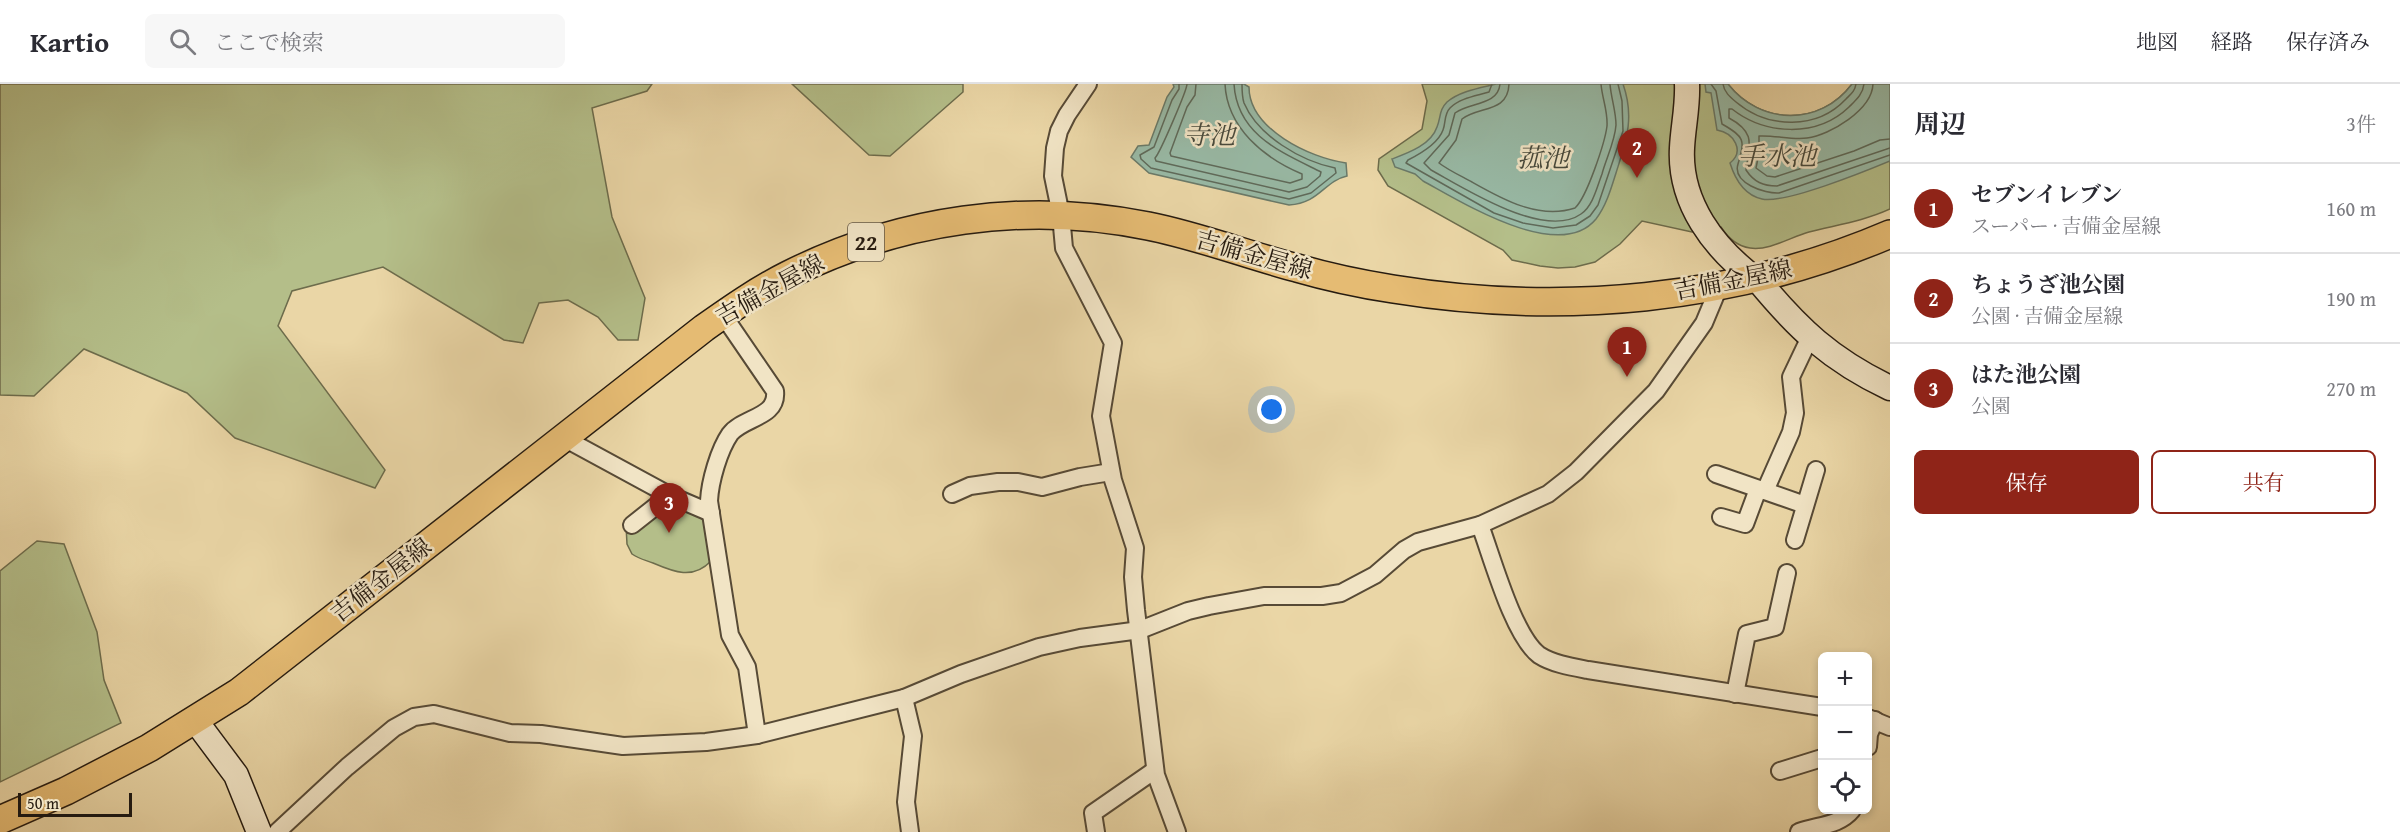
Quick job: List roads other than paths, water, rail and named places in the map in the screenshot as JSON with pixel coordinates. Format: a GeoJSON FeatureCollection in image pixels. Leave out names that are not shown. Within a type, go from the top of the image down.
{"type":"FeatureCollection","features":[{"type":"Feature","properties":{"kind":"main road","name":"吉備金屋線"},"geometry":{"type":"LineString","coordinates":[[0,820],[35,806],[102,773],[195,720],[272,667],[676,348],[723,315],[786,276],[817,261],[874,239],[967,219],[1016,215],[1061,215],[1147,226],[1333,277],[1393,289],[1511,302],[1572,302],[1611,300],[1719,287],[1816,262],[1890,234]]}},
{"type":"Feature","properties":{"kind":"street"},"geometry":{"type":"LineString","coordinates":[[1088,84],[1067,115],[1055,148],[1053,176],[1061,215],[1064,248],[1113,343],[1101,416],[1111,471],[1135,548],[1134,577],[1155,770],[1177,832]]}},
{"type":"Feature","properties":{"kind":"street"},"geometry":{"type":"LineString","coordinates":[[1687,84],[1682,150],[1683,172],[1688,195],[1708,233],[1734,263],[1756,279],[1792,321],[1810,337],[1851,366],[1890,388]]}},
{"type":"Feature","properties":{"kind":"street"},"geometry":{"type":"LineString","coordinates":[[277,832],[347,767],[394,728],[414,717],[434,714],[510,733],[541,734],[623,746],[706,742],[757,735],[904,698],[961,674],[1039,647],[1080,638],[1140,630],[1188,611],[1253,598],[1289,595],[1322,596],[1341,593],[1375,574],[1404,550],[1418,542],[1480,525],[1548,494],[1576,472],[1656,391],[1704,323],[1719,287]]}},
{"type":"Feature","properties":{"kind":"street"},"geometry":{"type":"LineString","coordinates":[[723,315],[775,391],[776,398],[773,405],[765,412],[731,432],[710,483],[711,513],[730,635],[747,667],[757,735]]}},
{"type":"Feature","properties":{"kind":"street"},"geometry":{"type":"LineString","coordinates":[[1721,517],[1745,524],[1791,432],[1795,413],[1791,377],[1810,337]]}},
{"type":"Feature","properties":{"kind":"street"},"geometry":{"type":"LineString","coordinates":[[562,437],[670,495],[711,513]]}},
{"type":"Feature","properties":{"kind":"street"},"geometry":{"type":"LineString","coordinates":[[1795,540],[1816,470]]}},
{"type":"Feature","properties":{"kind":"street"},"geometry":{"type":"LineString","coordinates":[[952,494],[970,486],[998,482],[1018,482],[1042,488],[1111,471]]}},
{"type":"Feature","properties":{"kind":"street"},"geometry":{"type":"LineString","coordinates":[[1716,474],[1805,504]]}},
{"type":"Feature","properties":{"kind":"street"},"geometry":{"type":"LineString","coordinates":[[632,525],[670,495]]}},
{"type":"Feature","properties":{"kind":"street"},"geometry":{"type":"LineString","coordinates":[[1480,525],[1517,627],[1528,645],[1540,656],[1553,662],[1588,670],[1818,706]]}},
{"type":"Feature","properties":{"kind":"street"},"geometry":{"type":"LineString","coordinates":[[1735,694],[1747,634],[1775,627],[1787,573]]}},
{"type":"Feature","properties":{"kind":"street"},"geometry":{"type":"LineString","coordinates":[[904,698],[913,736],[906,802],[910,832]]}},
{"type":"Feature","properties":{"kind":"street"},"geometry":{"type":"LineString","coordinates":[[195,720],[236,775],[259,832]]}},
{"type":"Feature","properties":{"kind":"street"},"geometry":{"type":"LineString","coordinates":[[1780,771],[1818,759]]}},
{"type":"Feature","properties":{"kind":"street"},"geometry":{"type":"LineString","coordinates":[[1096,832],[1093,813],[1155,770]]}},
{"type":"Feature","properties":{"kind":"street"},"geometry":{"type":"LineString","coordinates":[[1799,832],[1834,823],[1849,814]]}},
{"type":"Feature","properties":{"kind":"water","name":"寺池"},"geometry":{"type":"Polygon","coordinates":[[[1173,84],[1244,84],[1249,87],[1252,102],[1259,116],[1270,128],[1299,148],[1346,163],[1347,176],[1333,182],[1308,200],[1289,205],[1149,173],[1131,157],[1138,146],[1149,145],[1167,97],[1174,87],[1173,84]]]}},
{"type":"Feature","properties":{"kind":"water","name":"菰池"},"geometry":{"type":"Polygon","coordinates":[[[1496,84],[1623,84],[1627,96],[1629,119],[1623,150],[1603,209],[1596,219],[1579,231],[1559,235],[1535,232],[1510,224],[1460,202],[1415,174],[1395,167],[1392,159],[1418,148],[1430,139],[1447,102],[1464,93],[1496,84]]]}},
{"type":"Feature","properties":{"kind":"water","name":"手水池"},"geometry":{"type":"Polygon","coordinates":[[[1705,84],[1728,84],[1741,98],[1756,107],[1790,116],[1807,114],[1824,108],[1839,98],[1852,84],[1890,84],[1890,161],[1845,179],[1788,197],[1762,199],[1756,197],[1741,186],[1735,175],[1730,163],[1737,153],[1736,143],[1728,135],[1717,130],[1711,93],[1706,92],[1705,84]]]}},
{"type":"Feature","properties":{"kind":"place","name":"ちょうざ池公園"},"geometry":{"type":"Point","coordinates":[1637,178]}},
{"type":"Feature","properties":{"kind":"place","name":"セブンイレブン"},"geometry":{"type":"Point","coordinates":[1627,377]}},
{"type":"Feature","properties":{"kind":"place","name":"はた池公園"},"geometry":{"type":"Point","coordinates":[669,533]}}]}
